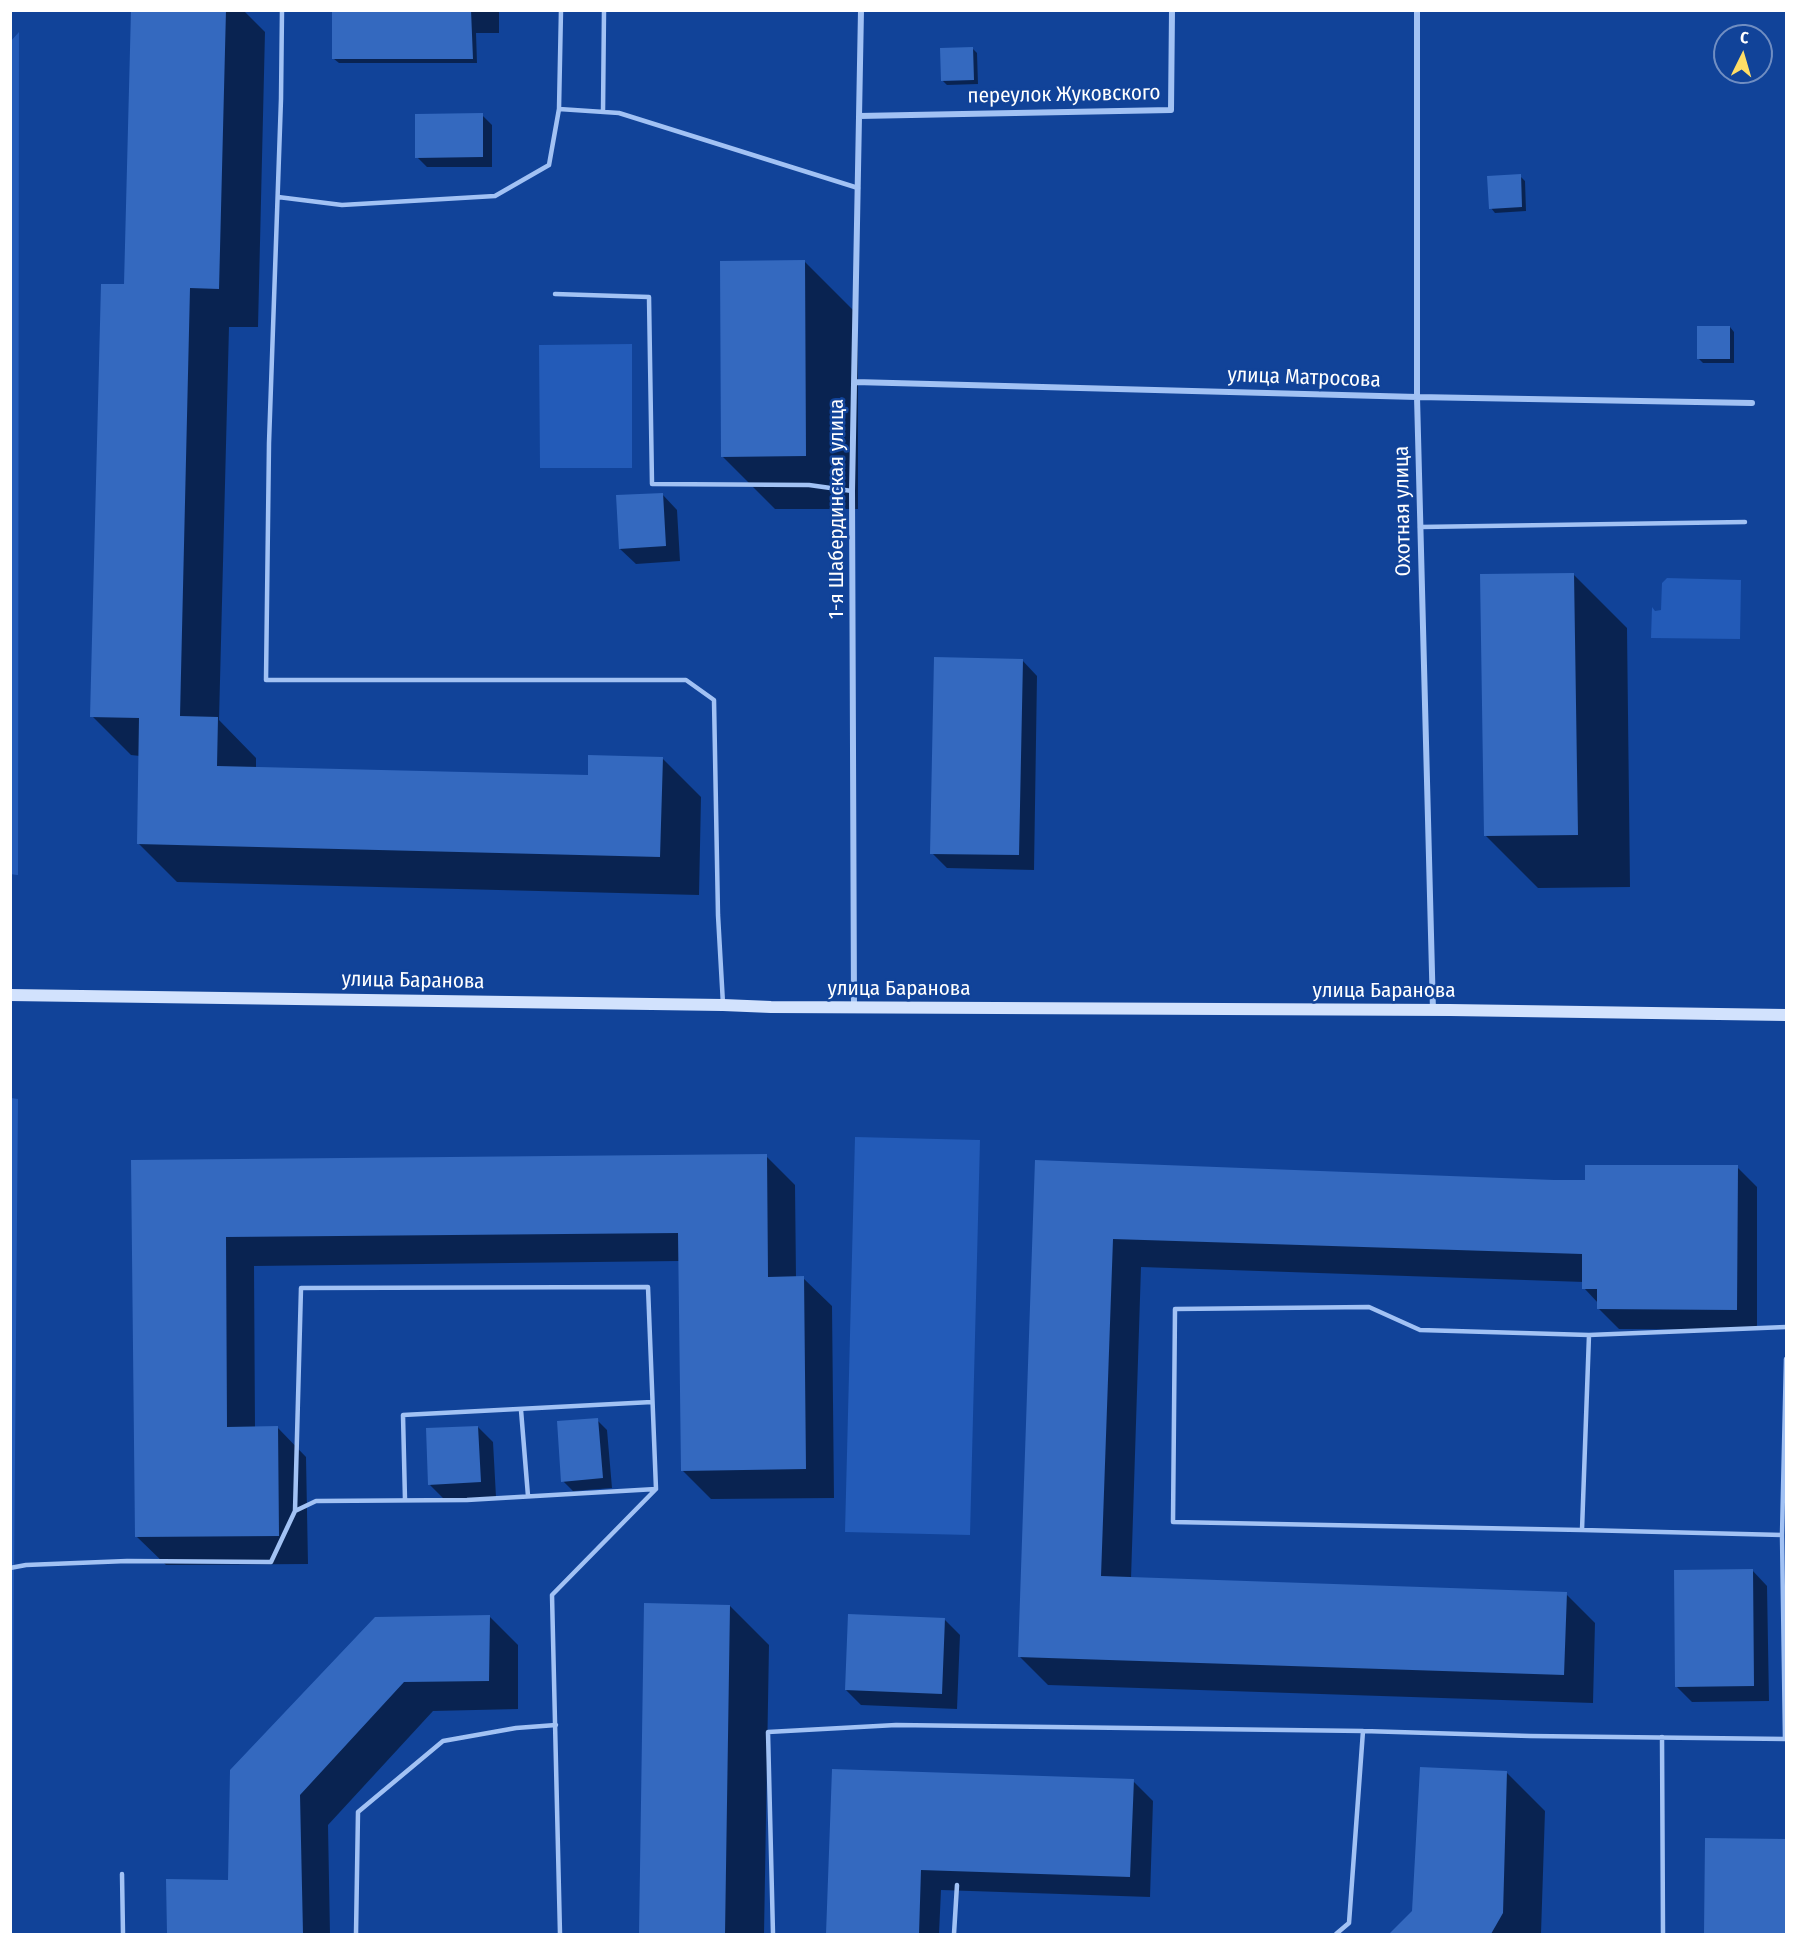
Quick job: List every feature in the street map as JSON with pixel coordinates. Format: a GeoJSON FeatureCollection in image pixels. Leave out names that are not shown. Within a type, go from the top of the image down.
{"type":"FeatureCollection","features":[{"type":"Feature","properties":{"kind":"street","name":"1-я Шабердинская улица"},"geometry":{"type":"LineString","coordinates":[[854,1008],[852,491],[861,10]]}},
{"type":"Feature","properties":{"kind":"street","name":"переулок Жуковского"},"geometry":{"type":"LineString","coordinates":[[859,116],[1171,110],[1172,10]]}},
{"type":"Feature","properties":{"kind":"street","name":"Охотная улица"},"geometry":{"type":"LineString","coordinates":[[1417,10],[1417,398],[1433,1011]]}},
{"type":"Feature","properties":{"kind":"street","name":"улица Матросова"},"geometry":{"type":"LineString","coordinates":[[855,382],[1417,398],[1752,403]]}},
{"type":"Feature","properties":{"kind":"street","name":"улица Баранова"},"geometry":{"type":"LineString","coordinates":[[10,995],[854,1008],[1786,1015]]}},
{"type":"Feature","properties":{"kind":"lane"},"geometry":{"type":"LineString","coordinates":[[282,10],[269,443],[266,680],[686,680],[714,700],[718,915],[723,1005]]}},
{"type":"Feature","properties":{"kind":"lane"},"geometry":{"type":"LineString","coordinates":[[278,197],[342,205],[495,196],[549,165],[559,110],[561,10]]}},
{"type":"Feature","properties":{"kind":"lane"},"geometry":{"type":"LineString","coordinates":[[603,112],[604,10]]}},
{"type":"Feature","properties":{"kind":"lane"},"geometry":{"type":"LineString","coordinates":[[559,110],[619,113],[858,188]]}},
{"type":"Feature","properties":{"kind":"lane"},"geometry":{"type":"LineString","coordinates":[[555,294],[649,297],[652,484],[809,485],[852,491]]}},
{"type":"Feature","properties":{"kind":"lane"},"geometry":{"type":"LineString","coordinates":[[1420,527],[1745,522]]}},
{"type":"Feature","properties":{"kind":"lane"},"geometry":{"type":"LineString","coordinates":[[10,1568],[26,1565],[127,1561],[271,1562],[295,1511],[301,1288],[648,1287],[656,1489],[552,1595],[560,1935]]}},
{"type":"Feature","properties":{"kind":"lane"},"geometry":{"type":"LineString","coordinates":[[1782,1535],[1173,1522],[1175,1309],[1369,1307],[1420,1330],[1589,1335],[1786,1327]]}},
{"type":"Feature","properties":{"kind":"lane"},"geometry":{"type":"LineString","coordinates":[[1582,1530],[1589,1335]]}},
{"type":"Feature","properties":{"kind":"lane"},"geometry":{"type":"LineString","coordinates":[[772,1935],[768,1732],[896,1725],[1786,1739],[1782,1535],[1786,1359]]}},
{"type":"Feature","properties":{"kind":"lane"},"geometry":{"type":"LineString","coordinates":[[405,1500],[403,1415],[652,1402]]}},
{"type":"Feature","properties":{"kind":"lane"},"geometry":{"type":"LineString","coordinates":[[521,1410],[528,1496]]}},
{"type":"Feature","properties":{"kind":"lane"},"geometry":{"type":"LineString","coordinates":[[295,1511],[316,1501],[467,1500],[656,1489]]}},
{"type":"Feature","properties":{"kind":"lane"},"geometry":{"type":"LineString","coordinates":[[356,1935],[358,1812],[443,1741],[516,1728],[556,1725]]}},
{"type":"Feature","properties":{"kind":"lane"},"geometry":{"type":"LineString","coordinates":[[1336,1935],[1349,1923],[1363,1731]]}},
{"type":"Feature","properties":{"kind":"lane"},"geometry":{"type":"LineString","coordinates":[[1662,1737],[1663,1935]]}},
{"type":"Feature","properties":{"kind":"lane"},"geometry":{"type":"LineString","coordinates":[[122,1874],[123,1935]]}},
{"type":"Feature","properties":{"kind":"lane"},"geometry":{"type":"LineString","coordinates":[[954,1935],[957,1885]]}},
{"type":"Feature","properties":{"kind":"shaded area"},"geometry":{"type":"Polygon","coordinates":[[[19,32],[17,875],[10,874],[10,42],[19,32]]]}},
{"type":"Feature","properties":{"kind":"shaded area"},"geometry":{"type":"Polygon","coordinates":[[[632,344],[632,468],[540,468],[539,345],[632,344]]]}},
{"type":"Feature","properties":{"kind":"shaded area"},"geometry":{"type":"Polygon","coordinates":[[[1667,578],[1741,580],[1740,639],[1651,638],[1652,607],[1655,611],[1661,610],[1662,583],[1667,578]]]}},
{"type":"Feature","properties":{"kind":"shaded area"},"geometry":{"type":"Polygon","coordinates":[[[11,1098],[18,1099],[11,1934],[11,1098]]]}},
{"type":"Feature","properties":{"kind":"shaded area"},"geometry":{"type":"Polygon","coordinates":[[[855,1137],[980,1140],[970,1535],[845,1532],[855,1137]]]}},
{"type":"Feature","properties":{"kind":"building"},"geometry":{"type":"Polygon","coordinates":[[[131,10],[226,10],[219,289],[190,288],[180,716],[218,717],[217,766],[588,775],[588,755],[663,757],[660,857],[137,844],[139,718],[90,717],[101,284],[124,284],[131,10]]]}},
{"type":"Feature","properties":{"kind":"building"},"geometry":{"type":"Polygon","coordinates":[[[332,10],[471,10],[473,59],[332,59],[332,10]]]}},
{"type":"Feature","properties":{"kind":"building"},"geometry":{"type":"Polygon","coordinates":[[[973,47],[974,80],[941,81],[940,48],[973,47]]]}},
{"type":"Feature","properties":{"kind":"building"},"geometry":{"type":"Polygon","coordinates":[[[483,113],[483,157],[415,158],[415,114],[483,113]]]}},
{"type":"Feature","properties":{"kind":"building"},"geometry":{"type":"Polygon","coordinates":[[[1521,174],[1522,207],[1489,209],[1487,176],[1521,174]]]}},
{"type":"Feature","properties":{"kind":"building"},"geometry":{"type":"Polygon","coordinates":[[[805,260],[806,456],[721,457],[720,261],[805,260]]]}},
{"type":"Feature","properties":{"kind":"building"},"geometry":{"type":"Polygon","coordinates":[[[1697,326],[1730,326],[1730,359],[1697,359],[1697,326]]]}},
{"type":"Feature","properties":{"kind":"building"},"geometry":{"type":"Polygon","coordinates":[[[663,493],[666,546],[619,549],[616,495],[663,493]]]}},
{"type":"Feature","properties":{"kind":"building"},"geometry":{"type":"Polygon","coordinates":[[[1574,573],[1578,835],[1484,836],[1480,574],[1574,573]]]}},
{"type":"Feature","properties":{"kind":"building"},"geometry":{"type":"Polygon","coordinates":[[[934,657],[1023,659],[1019,855],[930,854],[934,657]]]}},
{"type":"Feature","properties":{"kind":"building"},"geometry":{"type":"Polygon","coordinates":[[[767,1154],[768,1277],[804,1276],[806,1469],[681,1471],[678,1233],[226,1237],[227,1427],[278,1426],[279,1536],[135,1537],[131,1160],[767,1154]]]}},
{"type":"Feature","properties":{"kind":"building"},"geometry":{"type":"Polygon","coordinates":[[[1035,1160],[1554,1180],[1585,1180],[1585,1165],[1738,1165],[1737,1310],[1597,1309],[1597,1289],[1582,1289],[1582,1254],[1113,1239],[1101,1576],[1567,1592],[1564,1675],[1018,1657],[1035,1160]]]}},
{"type":"Feature","properties":{"kind":"building"},"geometry":{"type":"Polygon","coordinates":[[[598,1418],[603,1478],[561,1482],[557,1421],[598,1418]]]}},
{"type":"Feature","properties":{"kind":"building"},"geometry":{"type":"Polygon","coordinates":[[[478,1426],[481,1482],[428,1485],[426,1428],[478,1426]]]}},
{"type":"Feature","properties":{"kind":"building"},"geometry":{"type":"Polygon","coordinates":[[[1753,1569],[1754,1686],[1675,1687],[1674,1570],[1753,1569]]]}},
{"type":"Feature","properties":{"kind":"building"},"geometry":{"type":"Polygon","coordinates":[[[644,1603],[730,1605],[725,1934],[639,1934],[644,1603]]]}},
{"type":"Feature","properties":{"kind":"building"},"geometry":{"type":"Polygon","coordinates":[[[848,1614],[945,1618],[942,1694],[845,1690],[848,1614]]]}},
{"type":"Feature","properties":{"kind":"building"},"geometry":{"type":"Polygon","coordinates":[[[490,1615],[489,1681],[404,1682],[300,1795],[303,1934],[167,1934],[166,1879],[228,1880],[230,1770],[375,1617],[490,1615]]]}},
{"type":"Feature","properties":{"kind":"building"},"geometry":{"type":"Polygon","coordinates":[[[1420,1767],[1507,1771],[1503,1913],[1491,1934],[1389,1934],[1412,1911],[1420,1767]]]}},
{"type":"Feature","properties":{"kind":"building"},"geometry":{"type":"Polygon","coordinates":[[[832,1769],[1134,1779],[1130,1877],[921,1870],[919,1934],[826,1934],[832,1769]]]}},
{"type":"Feature","properties":{"kind":"building"},"geometry":{"type":"Polygon","coordinates":[[[1705,1838],[1786,1839],[1786,1934],[1704,1934],[1705,1838]]]}}]}
